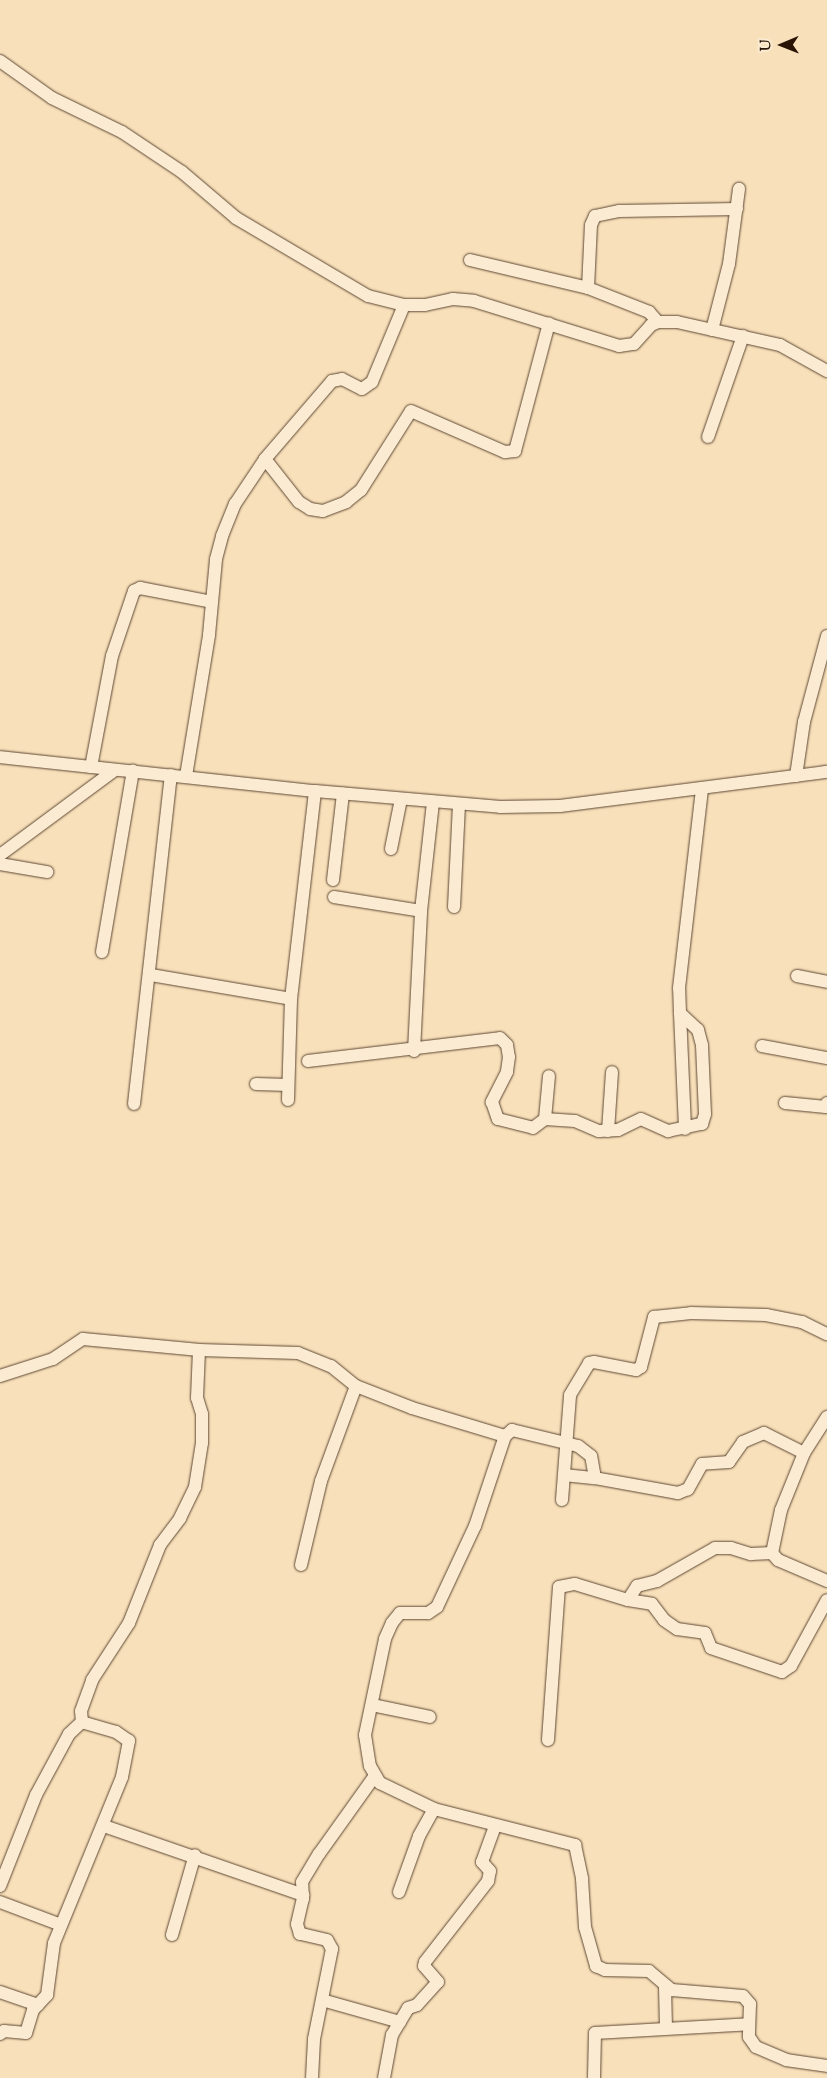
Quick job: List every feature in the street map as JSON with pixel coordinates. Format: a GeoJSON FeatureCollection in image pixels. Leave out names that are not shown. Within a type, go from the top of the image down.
{"type":"FeatureCollection","features":[{"type":"Feature","properties":{"kind":"street"},"geometry":{"type":"LineString","coordinates":[[0,61],[52,98],[122,132],[154,153],[236,218],[354,289],[404,305],[464,300],[627,346],[638,342],[651,325],[658,322],[677,322],[780,345],[827,371]]}},
{"type":"Feature","properties":{"kind":"street"},"geometry":{"type":"LineString","coordinates":[[712,330],[729,264],[739,189]]}},
{"type":"Feature","properties":{"kind":"street"},"geometry":{"type":"LineString","coordinates":[[588,288],[591,225],[595,216],[619,210],[737,209]]}},
{"type":"Feature","properties":{"kind":"street"},"geometry":{"type":"LineString","coordinates":[[470,260],[588,288],[649,312],[658,322]]}},
{"type":"Feature","properties":{"kind":"street"},"geometry":{"type":"LineString","coordinates":[[187,769],[222,536],[235,504],[265,459],[332,382],[342,379],[362,388],[372,382],[404,305]]}},
{"type":"Feature","properties":{"kind":"street"},"geometry":{"type":"LineString","coordinates":[[265,459],[303,506],[324,511],[346,502],[361,490],[411,411],[505,452],[515,451],[549,323]]}},
{"type":"Feature","properties":{"kind":"street"},"geometry":{"type":"LineString","coordinates":[[708,437],[743,336]]}},
{"type":"Feature","properties":{"kind":"street"},"geometry":{"type":"LineString","coordinates":[[91,767],[112,656],[134,591],[140,588],[212,602]]}},
{"type":"Feature","properties":{"kind":"street"},"geometry":{"type":"LineString","coordinates":[[796,776],[804,722],[827,637]]}},
{"type":"Feature","properties":{"kind":"street"},"geometry":{"type":"LineString","coordinates":[[0,758],[171,774],[187,769],[315,791],[433,802],[560,806],[827,772]]}},
{"type":"Feature","properties":{"kind":"street"},"geometry":{"type":"LineString","coordinates":[[0,855],[115,770]]}},
{"type":"Feature","properties":{"kind":"street"},"geometry":{"type":"LineString","coordinates":[[102,952],[133,771]]}},
{"type":"Feature","properties":{"kind":"street"},"geometry":{"type":"LineString","coordinates":[[134,1104],[151,975],[171,774]]}},
{"type":"Feature","properties":{"kind":"street"},"geometry":{"type":"LineString","coordinates":[[685,1129],[679,988],[702,789]]}},
{"type":"Feature","properties":{"kind":"street"},"geometry":{"type":"LineString","coordinates":[[288,1100],[291,999],[315,791]]}},
{"type":"Feature","properties":{"kind":"street"},"geometry":{"type":"LineString","coordinates":[[333,880],[343,794]]}},
{"type":"Feature","properties":{"kind":"street"},"geometry":{"type":"LineString","coordinates":[[391,849],[401,799]]}},
{"type":"Feature","properties":{"kind":"street"},"geometry":{"type":"LineString","coordinates":[[414,1051],[422,912],[433,802]]}},
{"type":"Feature","properties":{"kind":"street"},"geometry":{"type":"LineString","coordinates":[[454,907],[459,804]]}},
{"type":"Feature","properties":{"kind":"street"},"geometry":{"type":"LineString","coordinates":[[0,864],[47,872]]}},
{"type":"Feature","properties":{"kind":"street"},"geometry":{"type":"LineString","coordinates":[[334,897],[422,912]]}},
{"type":"Feature","properties":{"kind":"street"},"geometry":{"type":"LineString","coordinates":[[151,975],[291,999]]}},
{"type":"Feature","properties":{"kind":"street"},"geometry":{"type":"LineString","coordinates":[[797,976],[827,982]]}},
{"type":"Feature","properties":{"kind":"street"},"geometry":{"type":"LineString","coordinates":[[308,1061],[414,1051],[495,1038],[505,1040],[509,1057],[507,1072],[492,1102],[494,1114],[498,1119],[533,1128],[545,1119],[575,1121],[591,1130],[608,1131],[641,1119],[661,1130],[685,1129],[705,1121],[702,1045],[698,1030],[680,1013]]}},
{"type":"Feature","properties":{"kind":"street"},"geometry":{"type":"LineString","coordinates":[[762,1046],[827,1058]]}},
{"type":"Feature","properties":{"kind":"street"},"geometry":{"type":"LineString","coordinates":[[608,1131],[612,1072]]}},
{"type":"Feature","properties":{"kind":"street"},"geometry":{"type":"LineString","coordinates":[[545,1119],[549,1076]]}},
{"type":"Feature","properties":{"kind":"street"},"geometry":{"type":"LineString","coordinates":[[256,1084],[288,1085]]}},
{"type":"Feature","properties":{"kind":"street"},"geometry":{"type":"LineString","coordinates":[[785,1103],[826,1107],[827,1103]]}},
{"type":"Feature","properties":{"kind":"street"},"geometry":{"type":"LineString","coordinates":[[562,1500],[570,1395],[589,1363],[636,1370],[641,1367],[650,1324],[658,1315],[766,1315],[802,1322],[827,1334]]}},
{"type":"Feature","properties":{"kind":"street"},"geometry":{"type":"LineString","coordinates":[[0,1376],[53,1359],[83,1339],[199,1350],[266,1350],[307,1356],[331,1366],[356,1386],[412,1408],[505,1436]]}},
{"type":"Feature","properties":{"kind":"street"},"geometry":{"type":"LineString","coordinates":[[82,1722],[81,1711],[92,1680],[120,1641],[160,1545],[180,1518],[195,1488],[202,1443],[202,1414],[197,1398],[199,1350]]}},
{"type":"Feature","properties":{"kind":"street"},"geometry":{"type":"LineString","coordinates":[[302,1565],[321,1481],[356,1386]]}},
{"type":"Feature","properties":{"kind":"street"},"geometry":{"type":"LineString","coordinates":[[772,1553],[781,1510],[804,1453],[827,1417]]}},
{"type":"Feature","properties":{"kind":"street"},"geometry":{"type":"LineString","coordinates":[[595,1478],[591,1456],[566,1442],[512,1430],[505,1436],[475,1526],[437,1607],[428,1613],[400,1613],[392,1623],[385,1639],[372,1706],[364,1735],[374,1777],[434,1809],[575,1845],[582,1879],[585,1927],[596,1966],[605,1970],[649,1971],[665,1987],[680,1992],[743,1996],[750,2004],[749,2037],[756,2047],[803,2064],[827,2066]]}},
{"type":"Feature","properties":{"kind":"street"},"geometry":{"type":"LineString","coordinates":[[564,1475],[595,1478],[678,1493],[688,1489],[702,1464],[729,1462],[743,1442],[764,1433],[804,1453]]}},
{"type":"Feature","properties":{"kind":"street"},"geometry":{"type":"LineString","coordinates":[[628,1600],[637,1586],[657,1581],[715,1548],[731,1548],[751,1554],[772,1553]]}},
{"type":"Feature","properties":{"kind":"street"},"geometry":{"type":"LineString","coordinates":[[772,1553],[778,1560],[827,1581]]}},
{"type":"Feature","properties":{"kind":"street"},"geometry":{"type":"LineString","coordinates":[[548,1740],[559,1586],[569,1582],[628,1600],[652,1604],[664,1620],[677,1629],[705,1632],[711,1648],[782,1672],[791,1666],[827,1600]]}},
{"type":"Feature","properties":{"kind":"street"},"geometry":{"type":"LineString","coordinates":[[372,1706],[430,1717]]}},
{"type":"Feature","properties":{"kind":"street"},"geometry":{"type":"LineString","coordinates":[[0,2034],[4,2031],[26,2033],[38,2005],[47,1995],[54,1943],[104,1826],[122,1777],[128,1741],[116,1732],[82,1722]]}},
{"type":"Feature","properties":{"kind":"street"},"geometry":{"type":"LineString","coordinates":[[0,1886],[43,1780],[69,1734],[82,1722]]}},
{"type":"Feature","properties":{"kind":"street"},"geometry":{"type":"LineString","coordinates":[[312,2078],[314,2039],[332,1944],[300,1934],[297,1924],[303,1895],[304,1876],[374,1777]]}},
{"type":"Feature","properties":{"kind":"street"},"geometry":{"type":"LineString","coordinates":[[398,1892],[422,1831],[434,1809]]}},
{"type":"Feature","properties":{"kind":"street"},"geometry":{"type":"LineString","coordinates":[[104,1826],[195,1855],[303,1895]]}},
{"type":"Feature","properties":{"kind":"street"},"geometry":{"type":"LineString","coordinates":[[384,2078],[392,2036],[408,2008],[417,2005],[436,1986],[438,1980],[424,1966],[425,1962],[488,1882],[490,1871],[482,1862],[496,1826]]}},
{"type":"Feature","properties":{"kind":"street"},"geometry":{"type":"LineString","coordinates":[[172,1935],[195,1855]]}},
{"type":"Feature","properties":{"kind":"street"},"geometry":{"type":"LineString","coordinates":[[0,1902],[61,1925]]}},
{"type":"Feature","properties":{"kind":"street"},"geometry":{"type":"LineString","coordinates":[[665,1987],[666,2028]]}},
{"type":"Feature","properties":{"kind":"street"},"geometry":{"type":"LineString","coordinates":[[0,1992],[38,2005]]}},
{"type":"Feature","properties":{"kind":"street"},"geometry":{"type":"LineString","coordinates":[[322,2000],[400,2022]]}},
{"type":"Feature","properties":{"kind":"street"},"geometry":{"type":"LineString","coordinates":[[594,2078],[595,2033],[749,2024]]}}]}
